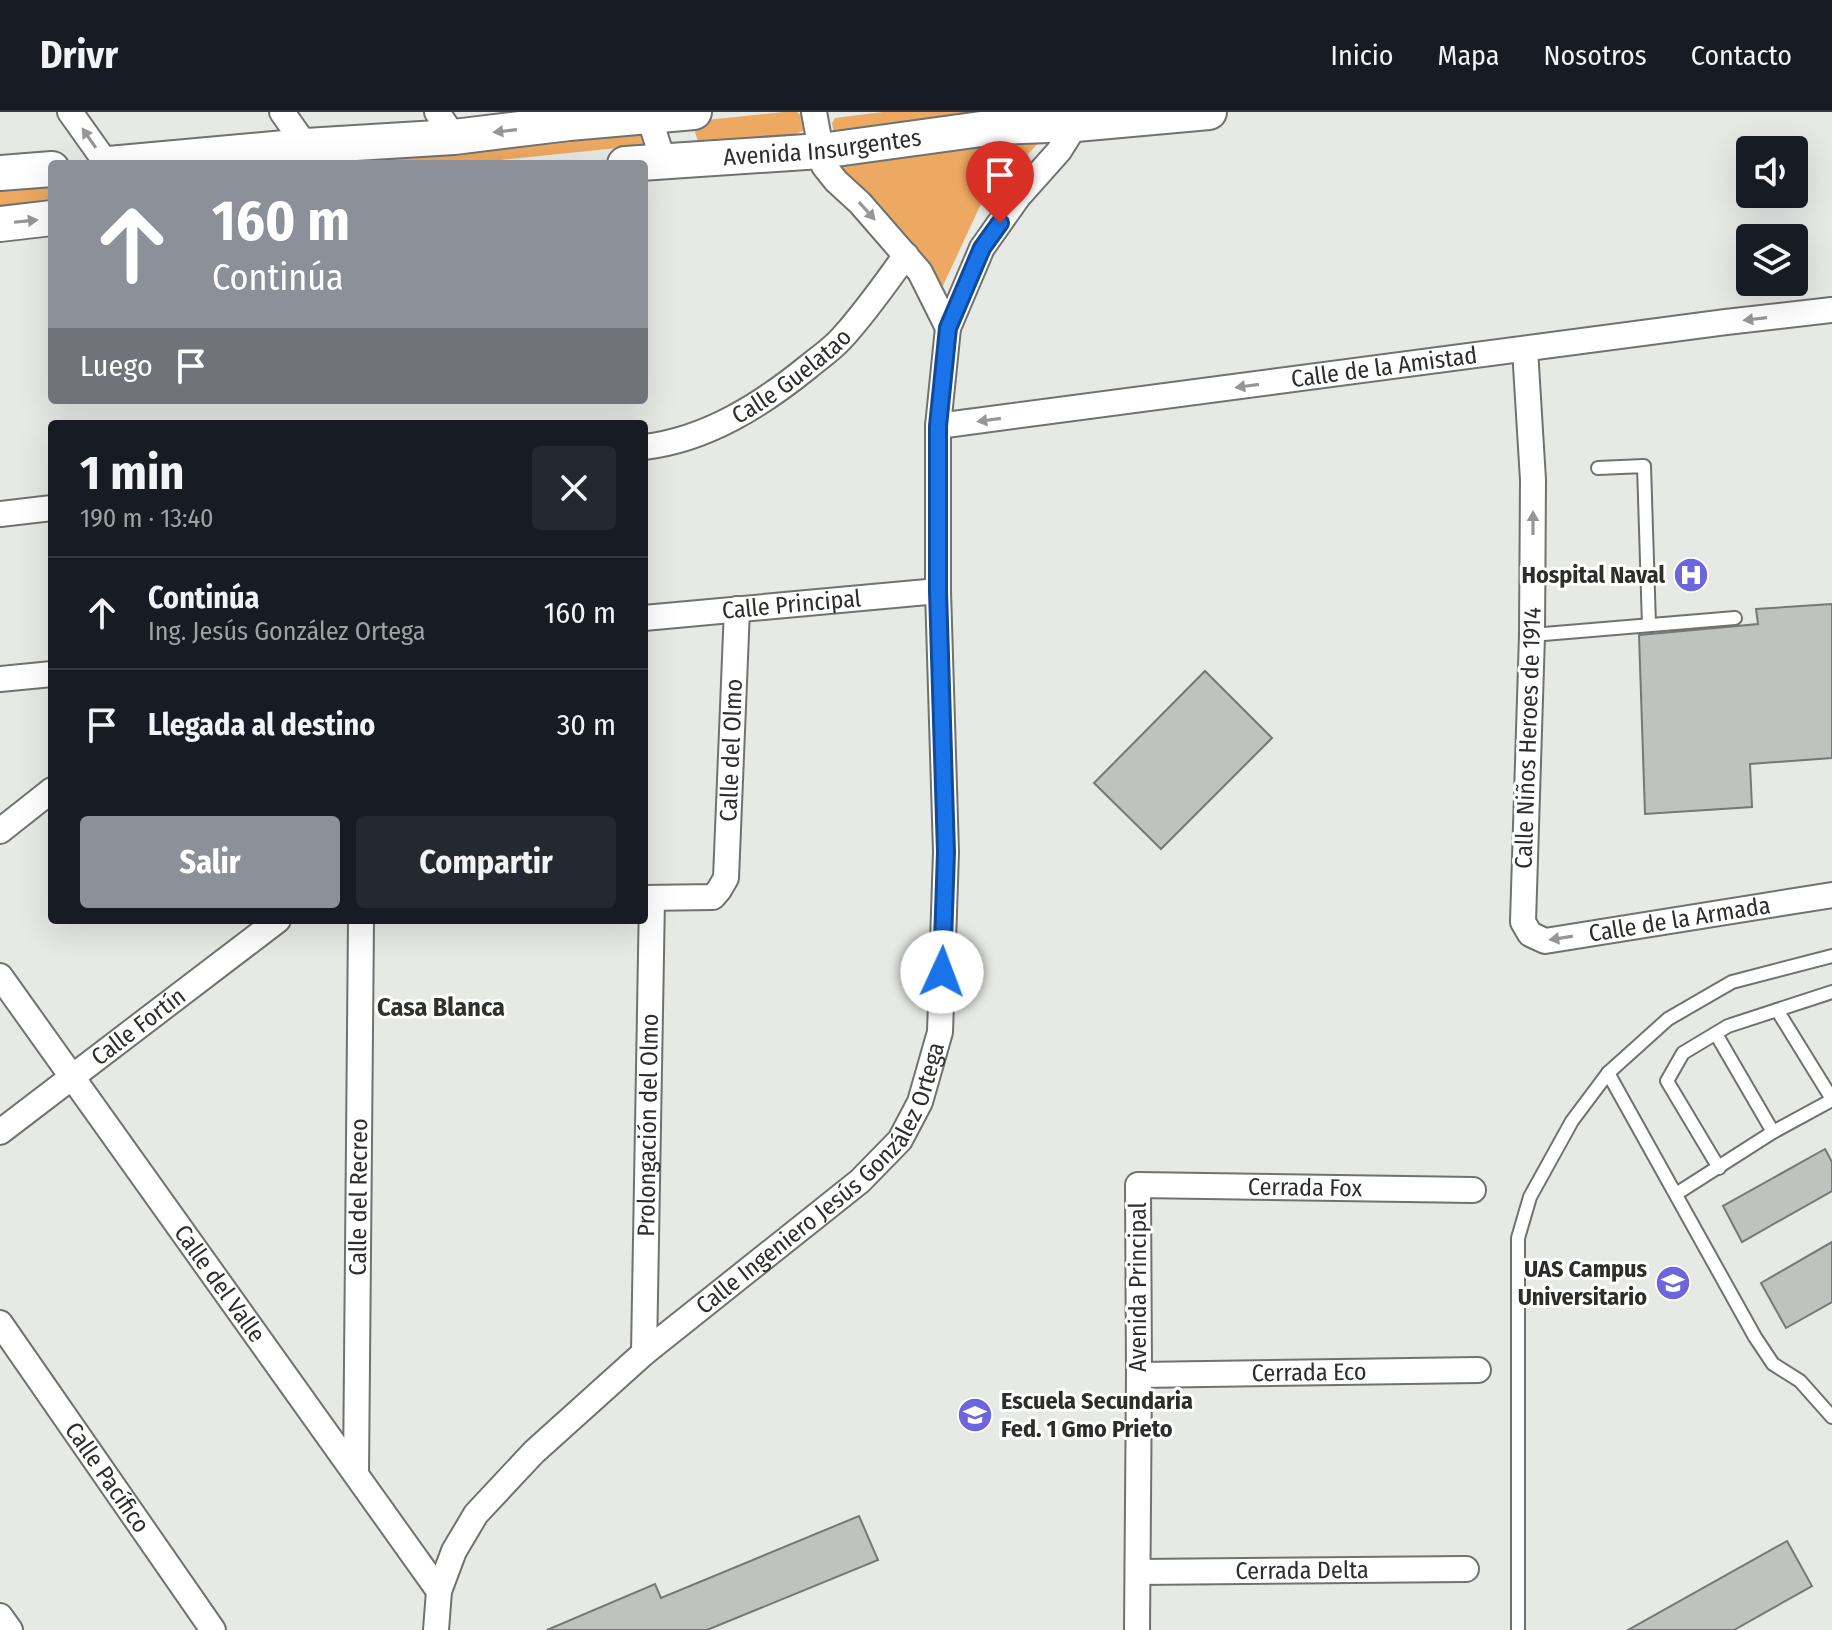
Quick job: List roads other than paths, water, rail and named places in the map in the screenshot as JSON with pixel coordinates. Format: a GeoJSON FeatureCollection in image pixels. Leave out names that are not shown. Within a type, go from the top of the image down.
{"type":"FeatureCollection","features":[{"type":"Feature","properties":{"kind":"main road"},"geometry":{"type":"LineString","coordinates":[[152,160],[306,146],[446,124],[569,123],[694,112]]}},
{"type":"Feature","properties":{"kind":"main road","name":"Avenida Insurgentes"},"geometry":{"type":"LineString","coordinates":[[648,162],[821,151],[994,120],[1076,124],[1209,112]]}},
{"type":"Feature","properties":{"kind":"main road"},"geometry":{"type":"LineString","coordinates":[[0,173],[48,169]]}},
{"type":"Feature","properties":{"kind":"main road"},"geometry":{"type":"LineString","coordinates":[[0,224],[48,218]]}},
{"type":"Feature","properties":{"kind":"street"},"geometry":{"type":"LineString","coordinates":[[70,112],[105,160]]}},
{"type":"Feature","properties":{"kind":"street"},"geometry":{"type":"LineString","coordinates":[[282,112],[306,146]]}},
{"type":"Feature","properties":{"kind":"street"},"geometry":{"type":"LineString","coordinates":[[814,112],[824,166],[920,272],[948,328]]}},
{"type":"Feature","properties":{"kind":"street"},"geometry":{"type":"LineString","coordinates":[[647,114],[663,160]]}},
{"type":"Feature","properties":{"kind":"street","name":"Calle Ingeniero Jesús González Ortega"},"geometry":{"type":"LineString","coordinates":[[436,1630],[439,1591],[454,1551],[476,1514],[534,1452],[644,1353],[860,1181],[900,1140],[920,1102],[940,1032],[946,867],[938,591],[938,426],[948,328],[982,248],[1018,197],[1059,151],[1076,124]]}},
{"type":"Feature","properties":{"kind":"street","name":"Calle Guelatao"},"geometry":{"type":"LineString","coordinates":[[648,447],[663,445],[722,424],[777,392],[839,341],[874,301],[906,255]]}},
{"type":"Feature","properties":{"kind":"street","name":"Calle de la Amistad"},"geometry":{"type":"LineString","coordinates":[[938,426],[1832,310]]}},
{"type":"Feature","properties":{"kind":"street","name":"Calle Niños Heroes de 1914"},"geometry":{"type":"LineString","coordinates":[[1525,349],[1533,480],[1532,635],[1523,922],[1530,934]]}},
{"type":"Feature","properties":{"kind":"street"},"geometry":{"type":"LineString","coordinates":[[0,514],[48,508]]}},
{"type":"Feature","properties":{"kind":"street","name":"Calle Principal"},"geometry":{"type":"LineString","coordinates":[[648,618],[938,591]]}},
{"type":"Feature","properties":{"kind":"street","name":"Calle del Olmo"},"geometry":{"type":"LineString","coordinates":[[648,898],[713,897],[726,878],[737,609]]}},
{"type":"Feature","properties":{"kind":"street"},"geometry":{"type":"LineString","coordinates":[[0,679],[48,674]]}},
{"type":"Feature","properties":{"kind":"street"},"geometry":{"type":"LineString","coordinates":[[0,831],[48,793]]}},
{"type":"Feature","properties":{"kind":"street","name":"Calle de la Armada"},"geometry":{"type":"LineString","coordinates":[[1530,934],[1545,941],[1832,895]]}},
{"type":"Feature","properties":{"kind":"street","name":"Calle Fortín"},"geometry":{"type":"LineString","coordinates":[[0,1132],[273,924]]}},
{"type":"Feature","properties":{"kind":"street","name":"Calle del Recreo"},"geometry":{"type":"LineString","coordinates":[[356,1473],[361,924]]}},
{"type":"Feature","properties":{"kind":"street","name":"Prolongación del Olmo"},"geometry":{"type":"LineString","coordinates":[[644,1353],[648,924]]}},
{"type":"Feature","properties":{"kind":"street","name":"Calle del Valle"},"geometry":{"type":"LineString","coordinates":[[0,976],[439,1591]]}},
{"type":"Feature","properties":{"kind":"street","name":"Cerrada Fox"},"geometry":{"type":"LineString","coordinates":[[1138,1185],[1473,1190]]}},
{"type":"Feature","properties":{"kind":"street","name":"Avenida Principal"},"geometry":{"type":"LineString","coordinates":[[1137,1630],[1138,1185]]}},
{"type":"Feature","properties":{"kind":"street","name":"Calle Pacífico"},"geometry":{"type":"LineString","coordinates":[[0,1323],[213,1630]]}},
{"type":"Feature","properties":{"kind":"street","name":"Cerrada Eco"},"geometry":{"type":"LineString","coordinates":[[1139,1375],[1478,1370]]}},
{"type":"Feature","properties":{"kind":"street","name":"Cerrada Delta"},"geometry":{"type":"LineString","coordinates":[[1138,1572],[1466,1569]]}},
{"type":"Feature","properties":{"kind":"street"},"geometry":{"type":"LineString","coordinates":[[0,1616],[10,1630]]}},
{"type":"Feature","properties":{"kind":"lane"},"geometry":{"type":"LineString","coordinates":[[1598,468],[1644,466],[1649,625]]}},
{"type":"Feature","properties":{"kind":"lane"},"geometry":{"type":"LineString","coordinates":[[1532,635],[1735,618]]}},
{"type":"Feature","properties":{"kind":"lane"},"geometry":{"type":"LineString","coordinates":[[1518,1630],[1518,1238],[1530,1197],[1572,1121],[1608,1073],[1668,1019],[1732,982],[1832,956]]}},
{"type":"Feature","properties":{"kind":"lane"},"geometry":{"type":"LineString","coordinates":[[1719,1168],[1667,1081],[1683,1053],[1728,1026],[1832,992]]}},
{"type":"Feature","properties":{"kind":"lane"},"geometry":{"type":"LineString","coordinates":[[1676,1194],[1773,1132],[1832,1099],[1777,1010]]}},
{"type":"Feature","properties":{"kind":"lane"},"geometry":{"type":"LineString","coordinates":[[1716,1034],[1773,1132]]}},
{"type":"Feature","properties":{"kind":"lane"},"geometry":{"type":"LineString","coordinates":[[1608,1073],[1755,1337],[1773,1364],[1800,1381],[1832,1417]]}},
{"type":"Feature","properties":{"kind":"place","name":"Hospital Naval"},"geometry":{"type":"Point","coordinates":[1691,575]}},
{"type":"Feature","properties":{"kind":"place","name":"UAS Campus Universitario"},"geometry":{"type":"Point","coordinates":[1673,1283]}},
{"type":"Feature","properties":{"kind":"place","name":"Escuela Secundaria Fed. 1 Gmo Prieto"},"geometry":{"type":"Point","coordinates":[975,1415]}},
{"type":"Feature","properties":{"kind":"district","name":"Casa Blanca"},"geometry":{"type":"Point","coordinates":[441,1007]}}]}
